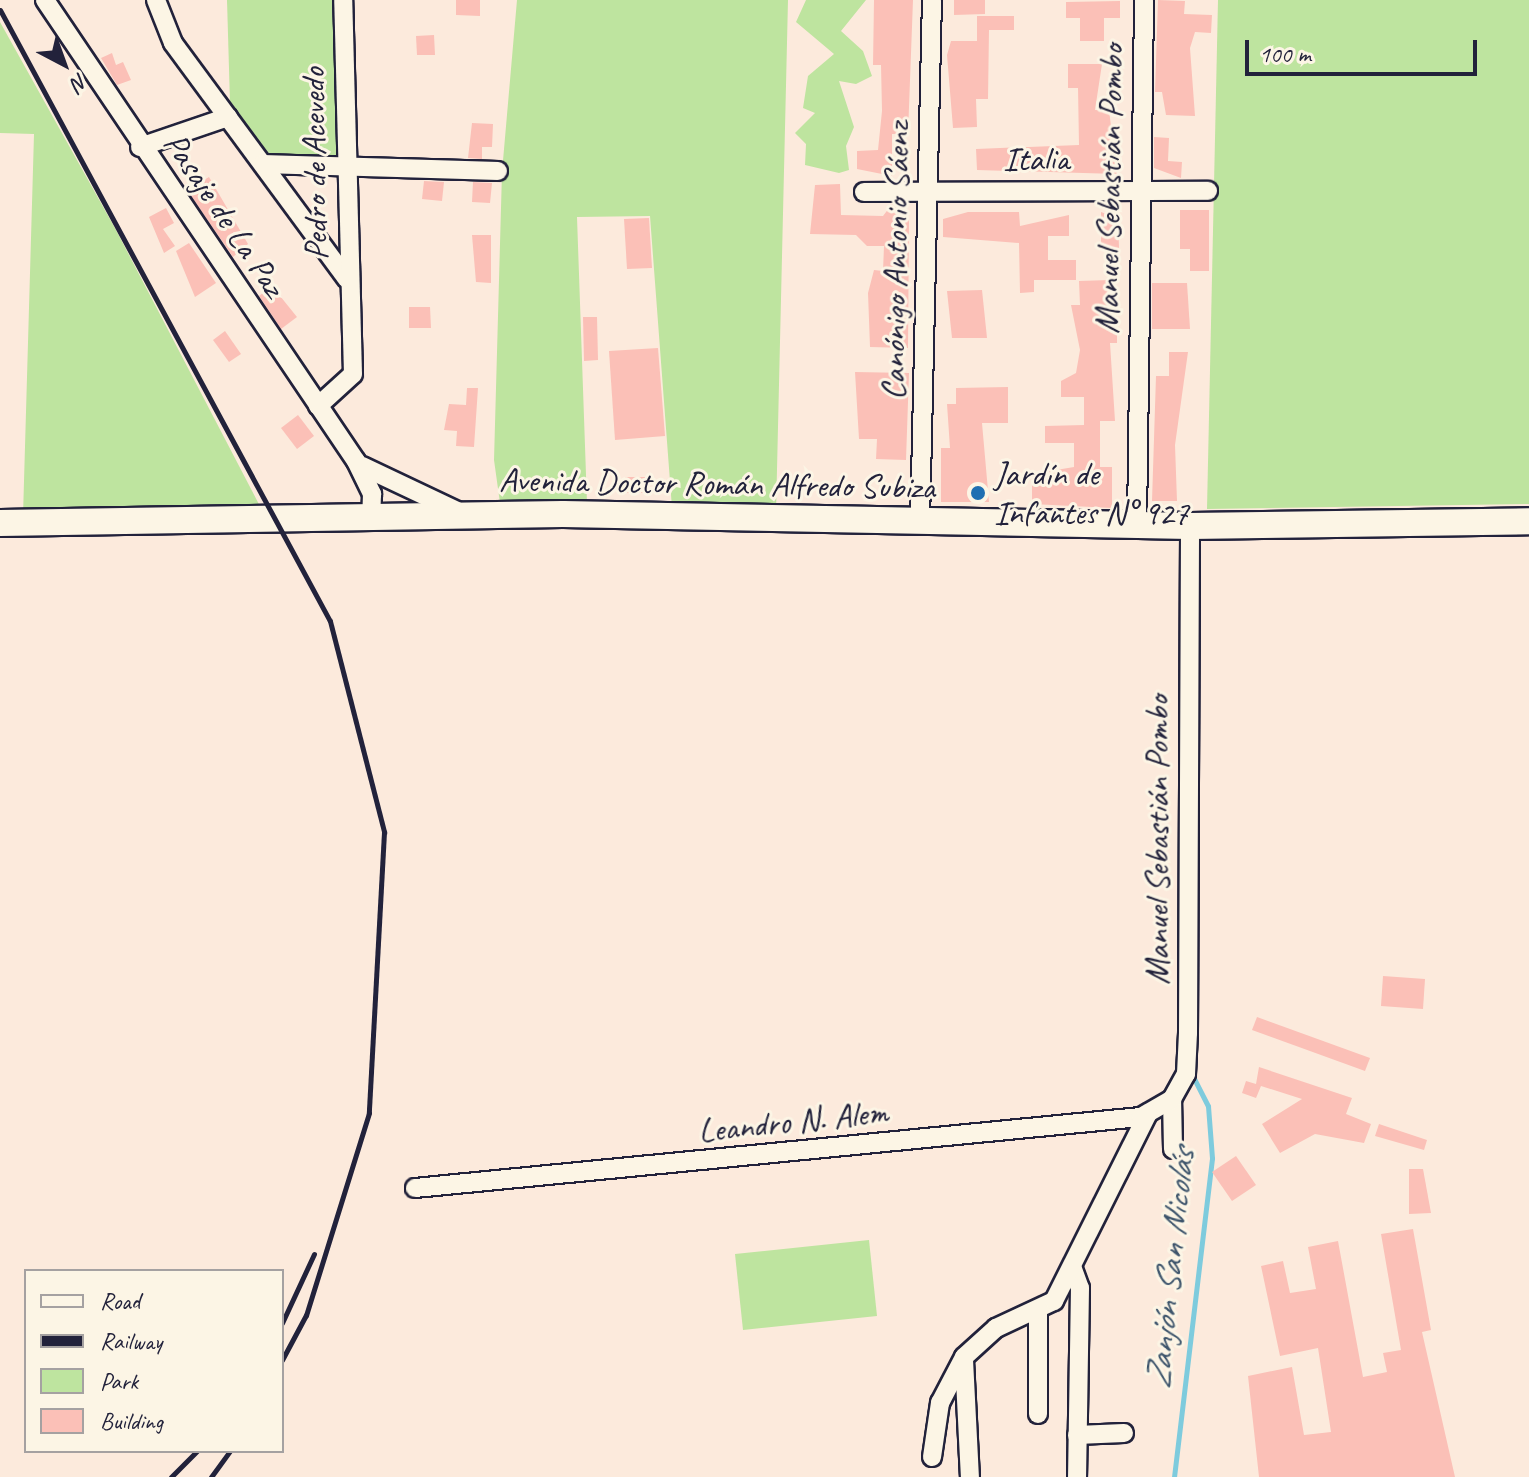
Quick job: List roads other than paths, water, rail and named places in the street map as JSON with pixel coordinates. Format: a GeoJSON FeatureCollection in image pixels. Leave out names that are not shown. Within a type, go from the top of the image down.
{"type":"FeatureCollection","features":[{"type":"Feature","properties":{"kind":"main road","name":"Avenida Doctor Román Alfredo Subiza"},"geometry":{"type":"LineString","coordinates":[[0,523],[557,514],[1190,526],[1529,521]]}},
{"type":"Feature","properties":{"kind":"street","name":"Pasaje de La Paz"},"geometry":{"type":"LineString","coordinates":[[45,0],[140,147],[356,461],[372,494],[371,518]]}},
{"type":"Feature","properties":{"kind":"street"},"geometry":{"type":"LineString","coordinates":[[156,0],[173,43],[347,279]]}},
{"type":"Feature","properties":{"kind":"street","name":"Pedro de Acevedo"},"geometry":{"type":"LineString","coordinates":[[318,406],[353,374],[347,279],[343,0]]}},
{"type":"Feature","properties":{"kind":"street","name":"Canónigo Antonio Sáenz"},"geometry":{"type":"LineString","coordinates":[[920,523],[932,0]]}},
{"type":"Feature","properties":{"kind":"street","name":"Manuel Sebastián Pombo"},"geometry":{"type":"LineString","coordinates":[[1137,524],[1144,0]]}},
{"type":"Feature","properties":{"kind":"street"},"geometry":{"type":"LineString","coordinates":[[140,147],[228,117]]}},
{"type":"Feature","properties":{"kind":"street"},"geometry":{"type":"LineString","coordinates":[[263,164],[345,163],[498,171]]}},
{"type":"Feature","properties":{"kind":"street","name":"Italia"},"geometry":{"type":"LineString","coordinates":[[864,192],[1208,191]]}},
{"type":"Feature","properties":{"kind":"street","name":"Pasaje de La Paz"},"geometry":{"type":"LineString","coordinates":[[356,461],[380,479],[471,516]]}},
{"type":"Feature","properties":{"kind":"street","name":"Manuel Sebastián Pombo"},"geometry":{"type":"LineString","coordinates":[[1173,1149],[1172,1099],[1186,1074],[1188,1047],[1190,526]]}},
{"type":"Feature","properties":{"kind":"street","name":"Leandro N. Alem"},"geometry":{"type":"LineString","coordinates":[[415,1188],[1148,1113],[1172,1099]]}},
{"type":"Feature","properties":{"kind":"street"},"geometry":{"type":"LineString","coordinates":[[932,1457],[940,1403],[964,1357],[996,1328],[1038,1313],[1073,1269],[1148,1113]]}},
{"type":"Feature","properties":{"kind":"street"},"geometry":{"type":"LineString","coordinates":[[1073,1269],[1080,1288],[1077,1477]]}},
{"type":"Feature","properties":{"kind":"street"},"geometry":{"type":"LineString","coordinates":[[1038,1313],[1038,1414]]}},
{"type":"Feature","properties":{"kind":"street"},"geometry":{"type":"LineString","coordinates":[[964,1357],[970,1477]]}},
{"type":"Feature","properties":{"kind":"street"},"geometry":{"type":"LineString","coordinates":[[1077,1435],[1124,1433]]}},
{"type":"Feature","properties":{"kind":"waterway","name":"Zanjón San Nicolás"},"geometry":{"type":"LineString","coordinates":[[1174,1477],[1212,1158],[1208,1106],[1192,1074]]}},
{"type":"Feature","properties":{"kind":"railway"},"geometry":{"type":"LineString","coordinates":[[0,10],[330,621],[384,832],[369,1113],[306,1315],[284,1356]]}},
{"type":"Feature","properties":{"kind":"railway"},"geometry":{"type":"LineString","coordinates":[[284,1319],[314,1254]]}},
{"type":"Feature","properties":{"kind":"railway"},"geometry":{"type":"LineString","coordinates":[[171,1477],[195,1453]]}},
{"type":"Feature","properties":{"kind":"railway"},"geometry":{"type":"LineString","coordinates":[[211,1477],[229,1453]]}},
{"type":"Feature","properties":{"kind":"place","name":"Jardín de Infantes N° 927"},"geometry":{"type":"Point","coordinates":[978,493]}}]}
